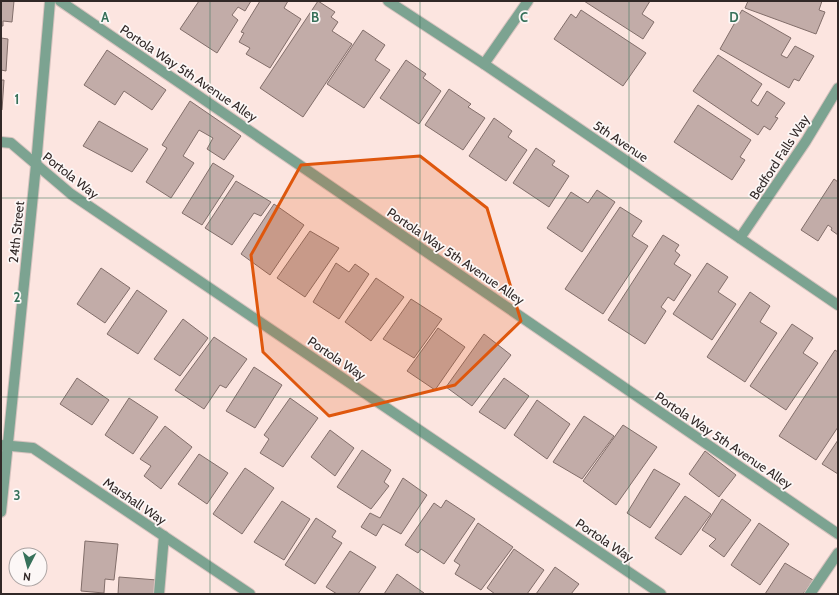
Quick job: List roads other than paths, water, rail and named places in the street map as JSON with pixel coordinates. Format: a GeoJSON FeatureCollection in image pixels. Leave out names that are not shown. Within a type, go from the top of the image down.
{"type":"FeatureCollection","features":[{"type":"Feature","properties":{"kind":"street","name":"24th Street"},"geometry":{"type":"LineString","coordinates":[[1,512],[4,445],[36,165],[50,1]]}},
{"type":"Feature","properties":{"kind":"street","name":"Portola Way 5th Avenue Alley"},"geometry":{"type":"LineString","coordinates":[[60,1],[838,534]]}},
{"type":"Feature","properties":{"kind":"street","name":"5th Avenue"},"geometry":{"type":"LineString","coordinates":[[388,1],[484,64],[838,305]]}},
{"type":"Feature","properties":{"kind":"street"},"geometry":{"type":"LineString","coordinates":[[484,64],[528,1]]}},
{"type":"Feature","properties":{"kind":"street","name":"Bedford Falls Way"},"geometry":{"type":"LineString","coordinates":[[740,238],[802,147],[838,88]]}},
{"type":"Feature","properties":{"kind":"street","name":"Portola Way"},"geometry":{"type":"LineString","coordinates":[[1,142],[11,143],[71,194],[661,594]]}},
{"type":"Feature","properties":{"kind":"street","name":"Marshall Way"},"geometry":{"type":"LineString","coordinates":[[4,445],[33,448],[250,594]]}},
{"type":"Feature","properties":{"kind":"street"},"geometry":{"type":"LineString","coordinates":[[159,594],[164,536]]}},
{"type":"Feature","properties":{"kind":"street"},"geometry":{"type":"LineString","coordinates":[[810,594],[838,553]]}}]}
